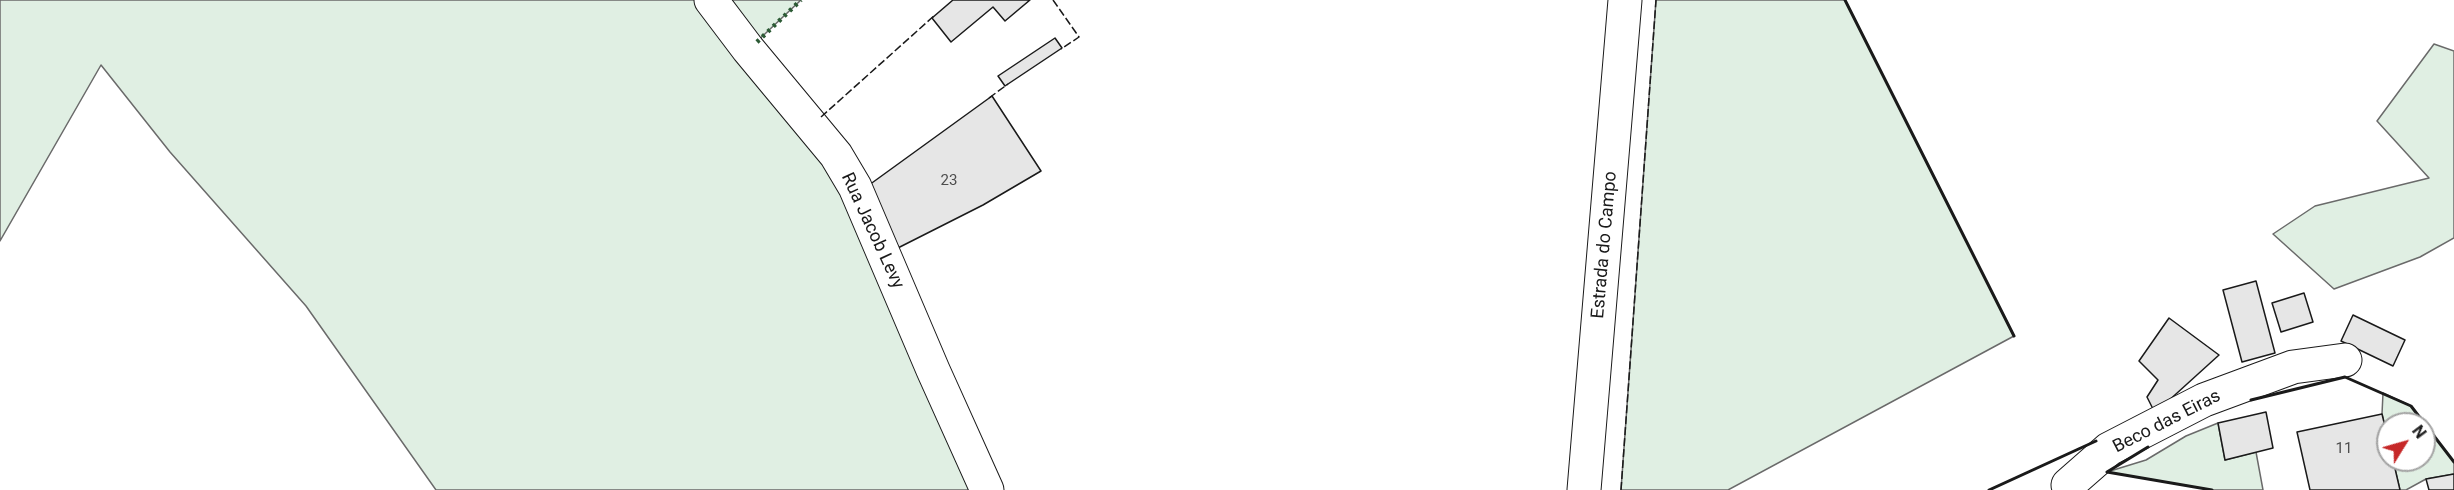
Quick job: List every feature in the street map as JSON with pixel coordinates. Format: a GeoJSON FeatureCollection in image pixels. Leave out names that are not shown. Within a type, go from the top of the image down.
{"type":"FeatureCollection","features":[{"type":"Feature","properties":{"kind":"street","name":"Rua Jacob Levy"},"geometry":{"type":"LineString","coordinates":[[711,0],[748,49],[836,155],[855,187],[987,490]]}},
{"type":"Feature","properties":{"kind":"street","name":"Estrada do Campo"},"geometry":{"type":"LineString","coordinates":[[1584,490],[1625,0]]}},
{"type":"Feature","properties":{"kind":"street","name":"Beco das Eiras"},"geometry":{"type":"LineString","coordinates":[[2064,488],[2109,449],[2204,400],[2293,367],[2344,360]]}},
{"type":"Feature","properties":{"kind":"street"},"geometry":{"type":"LineString","coordinates":[[2064,488],[2101,490]]}},
{"type":"Feature","properties":{"kind":"green space"},"geometry":{"type":"Polygon","coordinates":[[[0,0],[711,0],[811,124],[987,490],[436,490],[306,306],[170,152],[101,65],[0,241],[0,0]]]}},
{"type":"Feature","properties":{"kind":"green space"},"geometry":{"type":"Polygon","coordinates":[[[715,0],[801,0],[751,47],[715,0]]]}},
{"type":"Feature","properties":{"kind":"green space"},"geometry":{"type":"Polygon","coordinates":[[[1656,0],[1845,0],[2014,336],[1728,490],[1621,490],[1656,0]]]}},
{"type":"Feature","properties":{"kind":"green space"},"geometry":{"type":"Polygon","coordinates":[[[2434,44],[2454,51],[2454,238],[2420,257],[2334,289],[2273,234],[2315,206],[2429,178],[2377,121],[2434,44]]]}},
{"type":"Feature","properties":{"kind":"green space"},"geometry":{"type":"Polygon","coordinates":[[[2383,393],[2411,406],[2416,412],[2382,412],[2383,393]]]}},
{"type":"Feature","properties":{"kind":"green space"},"geometry":{"type":"Polygon","coordinates":[[[2218,423],[2225,460],[2256,452],[2263,490],[2212,490],[2107,472],[2146,460],[2186,436],[2218,423]]]}},
{"type":"Feature","properties":{"kind":"green space"},"geometry":{"type":"Polygon","coordinates":[[[2436,439],[2454,462],[2454,474],[2426,479],[2406,490],[2400,490],[2396,472],[2436,472],[2436,439]]]}},
{"type":"Feature","properties":{"kind":"building"},"geometry":{"type":"Polygon","coordinates":[[[953,0],[1030,0],[1005,21],[993,7],[951,42],[932,18],[953,0]]]}},
{"type":"Feature","properties":{"kind":"building"},"geometry":{"type":"Polygon","coordinates":[[[1055,38],[1062,48],[1005,86],[998,76],[1055,38]]]}},
{"type":"Feature","properties":{"kind":"building"},"geometry":{"type":"Polygon","coordinates":[[[992,96],[1041,171],[983,205],[884,255],[858,193],[992,96]]]}},
{"type":"Feature","properties":{"kind":"building"},"geometry":{"type":"Polygon","coordinates":[[[2256,281],[2275,353],[2242,362],[2223,290],[2256,281]]]}},
{"type":"Feature","properties":{"kind":"building"},"geometry":{"type":"Polygon","coordinates":[[[2304,293],[2313,322],[2281,332],[2272,303],[2304,293]]]}},
{"type":"Feature","properties":{"kind":"building"},"geometry":{"type":"Polygon","coordinates":[[[2353,315],[2405,340],[2393,366],[2341,341],[2353,315]]]}},
{"type":"Feature","properties":{"kind":"building"},"geometry":{"type":"Polygon","coordinates":[[[2169,318],[2219,355],[2155,413],[2147,397],[2158,380],[2139,361],[2169,318]]]}},
{"type":"Feature","properties":{"kind":"building"},"geometry":{"type":"Polygon","coordinates":[[[2266,412],[2273,448],[2225,460],[2218,423],[2266,412]]]}},
{"type":"Feature","properties":{"kind":"building"},"geometry":{"type":"Polygon","coordinates":[[[2376,415],[2376,472],[2396,472],[2400,490],[2310,490],[2297,432],[2376,415]]]}},
{"type":"Feature","properties":{"kind":"building"},"geometry":{"type":"Polygon","coordinates":[[[2454,474],[2454,490],[2429,490],[2426,479],[2454,474]]]}},
{"type":"Feature","properties":{"kind":"hedge"},"geometry":{"type":"LineString","coordinates":[[757,42],[801,0]]}},
{"type":"Feature","properties":{"kind":"fence"},"geometry":{"type":"LineString","coordinates":[[1053,0],[1079,37],[1061,49]]}},
{"type":"Feature","properties":{"kind":"fence"},"geometry":{"type":"LineString","coordinates":[[1621,490],[1656,0]]}},
{"type":"Feature","properties":{"kind":"fence"},"geometry":{"type":"LineString","coordinates":[[821,117],[935,15]]}},
{"type":"Feature","properties":{"kind":"fence"},"geometry":{"type":"LineString","coordinates":[[989,98],[1008,84]]}},
{"type":"Feature","properties":{"kind":"wall"},"geometry":{"type":"LineString","coordinates":[[1845,0],[2014,336]]}},
{"type":"Feature","properties":{"kind":"wall"},"geometry":{"type":"LineString","coordinates":[[2251,400],[2345,377],[2411,406],[2454,462]]}},
{"type":"Feature","properties":{"kind":"wall"},"geometry":{"type":"LineString","coordinates":[[1989,490],[2096,441]]}},
{"type":"Feature","properties":{"kind":"wall"},"geometry":{"type":"LineString","coordinates":[[2148,447],[2107,472],[2212,490]]}}]}
